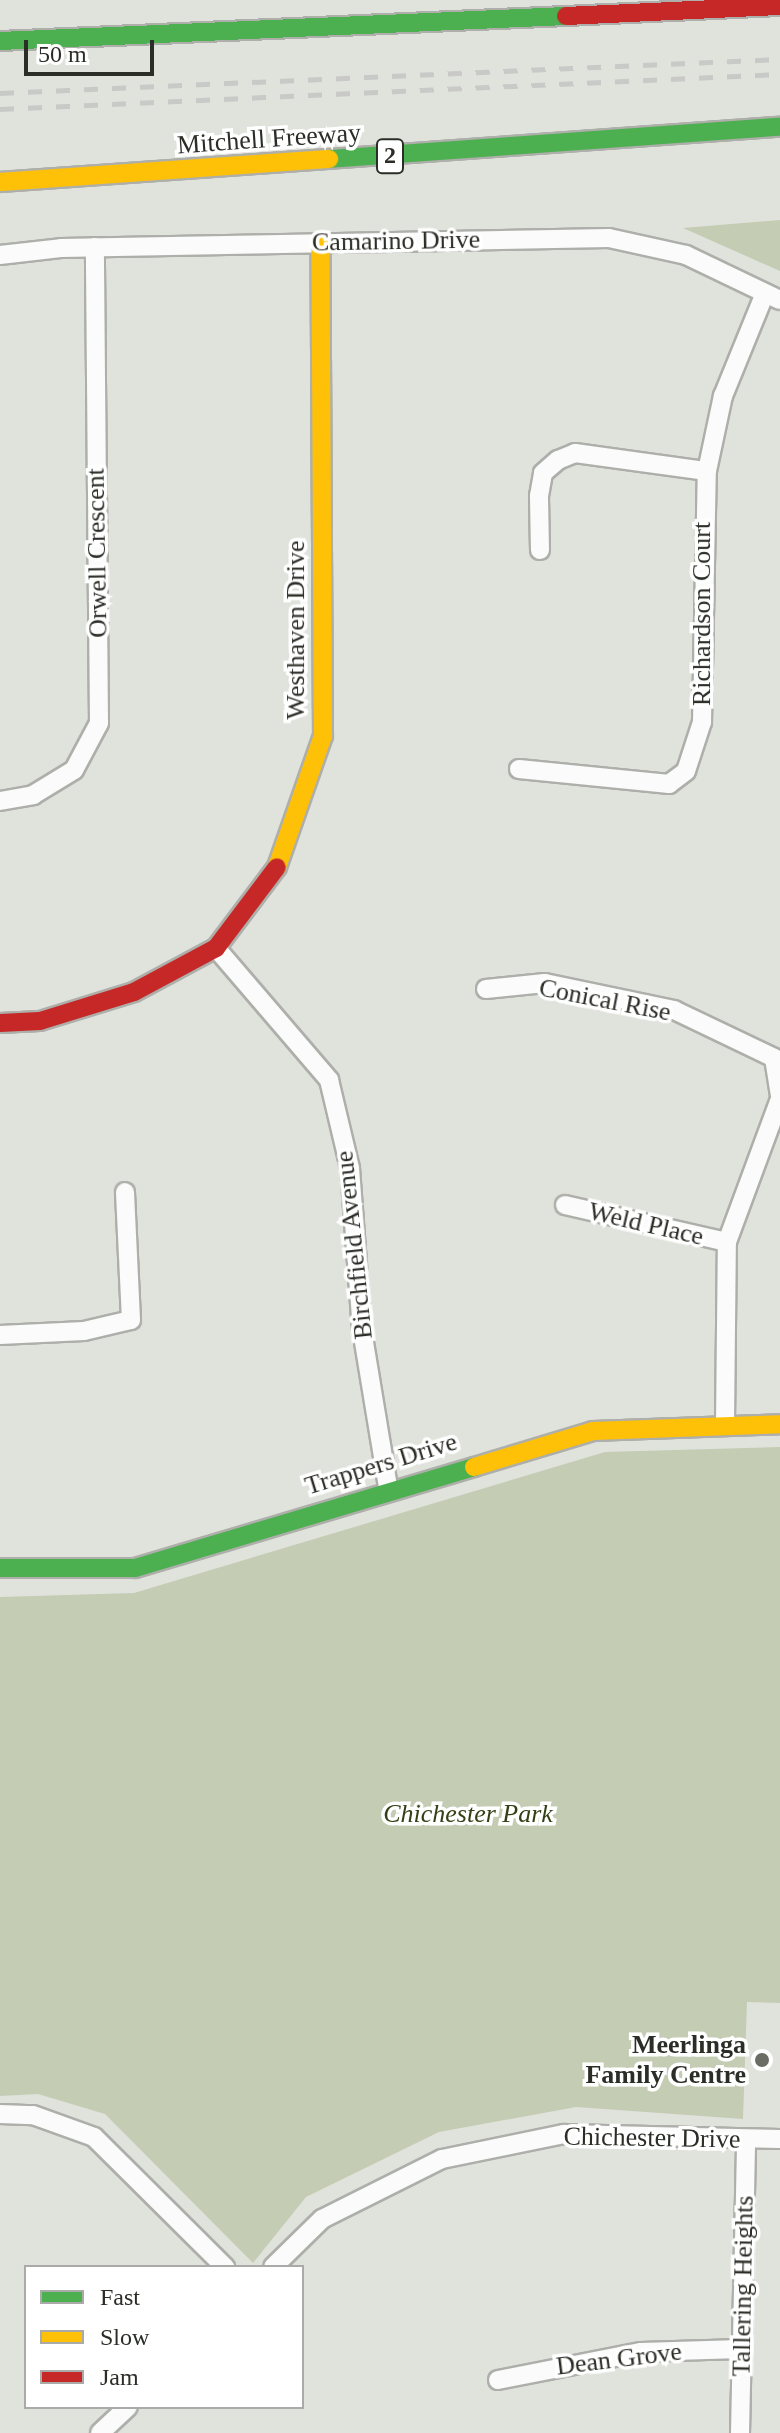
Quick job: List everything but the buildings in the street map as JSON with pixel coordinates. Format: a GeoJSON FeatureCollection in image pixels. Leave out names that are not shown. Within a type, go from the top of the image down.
{"type":"FeatureCollection","features":[{"type":"Feature","properties":{"kind":"main road"},"geometry":{"type":"LineString","coordinates":[[0,41],[780,6]]}},
{"type":"Feature","properties":{"kind":"main road","name":"Mitchell Freeway"},"geometry":{"type":"LineString","coordinates":[[0,182],[780,127]]}},
{"type":"Feature","properties":{"kind":"main road","name":"Westhaven Drive"},"geometry":{"type":"LineString","coordinates":[[0,1023],[40,1021],[134,992],[216,948],[274,876],[323,736],[320,243]]}},
{"type":"Feature","properties":{"kind":"main road","name":"Trappers Drive"},"geometry":{"type":"LineString","coordinates":[[0,1568],[135,1568],[388,1487],[593,1431],[725,1423],[780,1424]]}},
{"type":"Feature","properties":{"kind":"street","name":"Camarino Drive"},"geometry":{"type":"LineString","coordinates":[[0,255],[95,247],[622,240],[686,255],[772,296]]}},
{"type":"Feature","properties":{"kind":"street","name":"Orwell Crescent"},"geometry":{"type":"LineString","coordinates":[[0,801],[33,795],[74,770],[99,723],[95,247]]}},
{"type":"Feature","properties":{"kind":"street","name":"Richardson Court"},"geometry":{"type":"LineString","coordinates":[[519,769],[669,784],[686,771],[702,722],[707,471],[723,396],[772,296]]}},
{"type":"Feature","properties":{"kind":"street"},"geometry":{"type":"LineString","coordinates":[[540,550],[539,496],[543,473],[558,460],[575,453],[707,471]]}},
{"type":"Feature","properties":{"kind":"street","name":"Birchfield Avenue"},"geometry":{"type":"LineString","coordinates":[[216,948],[329,1080],[350,1168],[362,1330],[388,1487]]}},
{"type":"Feature","properties":{"kind":"street","name":"Conical Rise"},"geometry":{"type":"LineString","coordinates":[[486,989],[545,983],[674,1010],[774,1058],[780,1097],[727,1242],[725,1423]]}},
{"type":"Feature","properties":{"kind":"street"},"geometry":{"type":"LineString","coordinates":[[0,1335],[84,1331],[131,1320],[125,1192]]}},
{"type":"Feature","properties":{"kind":"street","name":"Weld Place"},"geometry":{"type":"LineString","coordinates":[[565,1205],[727,1242]]}},
{"type":"Feature","properties":{"kind":"street"},"geometry":{"type":"LineString","coordinates":[[0,2114],[33,2115],[94,2137],[223,2265]]}},
{"type":"Feature","properties":{"kind":"street","name":"Chichester Drive"},"geometry":{"type":"LineString","coordinates":[[275,2265],[322,2219],[442,2159],[564,2134],[780,2139]]}},
{"type":"Feature","properties":{"kind":"street","name":"Tallering Heights"},"geometry":{"type":"LineString","coordinates":[[740,2433],[746,2139]]}},
{"type":"Feature","properties":{"kind":"street","name":"Dean Grove"},"geometry":{"type":"LineString","coordinates":[[498,2380],[641,2352],[741,2349]]}},
{"type":"Feature","properties":{"kind":"street"},"geometry":{"type":"LineString","coordinates":[[100,2433],[126,2409]]}},
{"type":"Feature","properties":{"kind":"green space"},"geometry":{"type":"Polygon","coordinates":[[[780,220],[780,271],[683,228],[780,220]]]}},
{"type":"Feature","properties":{"kind":"green space","name":"Chichester Park"},"geometry":{"type":"Polygon","coordinates":[[[780,1447],[780,2003],[747,2002],[743,2119],[576,2107],[439,2132],[306,2197],[253,2263],[105,2114],[38,2094],[0,2096],[0,1597],[134,1593],[605,1452],[780,1447]]]}},
{"type":"Feature","properties":{"kind":"railway"},"geometry":{"type":"LineString","coordinates":[[0,93],[780,59]]}},
{"type":"Feature","properties":{"kind":"railway"},"geometry":{"type":"LineString","coordinates":[[0,109],[780,74]]}},
{"type":"Feature","properties":{"kind":"traffic: fast"},"geometry":{"type":"LineString","coordinates":[[0,41],[566,16]]}},
{"type":"Feature","properties":{"kind":"traffic: fast"},"geometry":{"type":"LineString","coordinates":[[329,159],[780,127]]}},
{"type":"Feature","properties":{"kind":"traffic: fast"},"geometry":{"type":"LineString","coordinates":[[0,1568],[135,1568],[474,1467]]}},
{"type":"Feature","properties":{"kind":"traffic: slow"},"geometry":{"type":"LineString","coordinates":[[0,182],[329,159]]}},
{"type":"Feature","properties":{"kind":"traffic: slow"},"geometry":{"type":"LineString","coordinates":[[277,867],[323,736],[320,243]]}},
{"type":"Feature","properties":{"kind":"traffic: slow"},"geometry":{"type":"LineString","coordinates":[[474,1467],[593,1431],[780,1424]]}},
{"type":"Feature","properties":{"kind":"traffic: jam"},"geometry":{"type":"LineString","coordinates":[[566,16],[780,6]]}},
{"type":"Feature","properties":{"kind":"traffic: jam"},"geometry":{"type":"LineString","coordinates":[[0,1023],[40,1021],[134,992],[216,948],[277,867]]}},
{"type":"Feature","properties":{"kind":"place","name":"Meerlinga Family Centre"},"geometry":{"type":"Point","coordinates":[762,2060]}}]}
